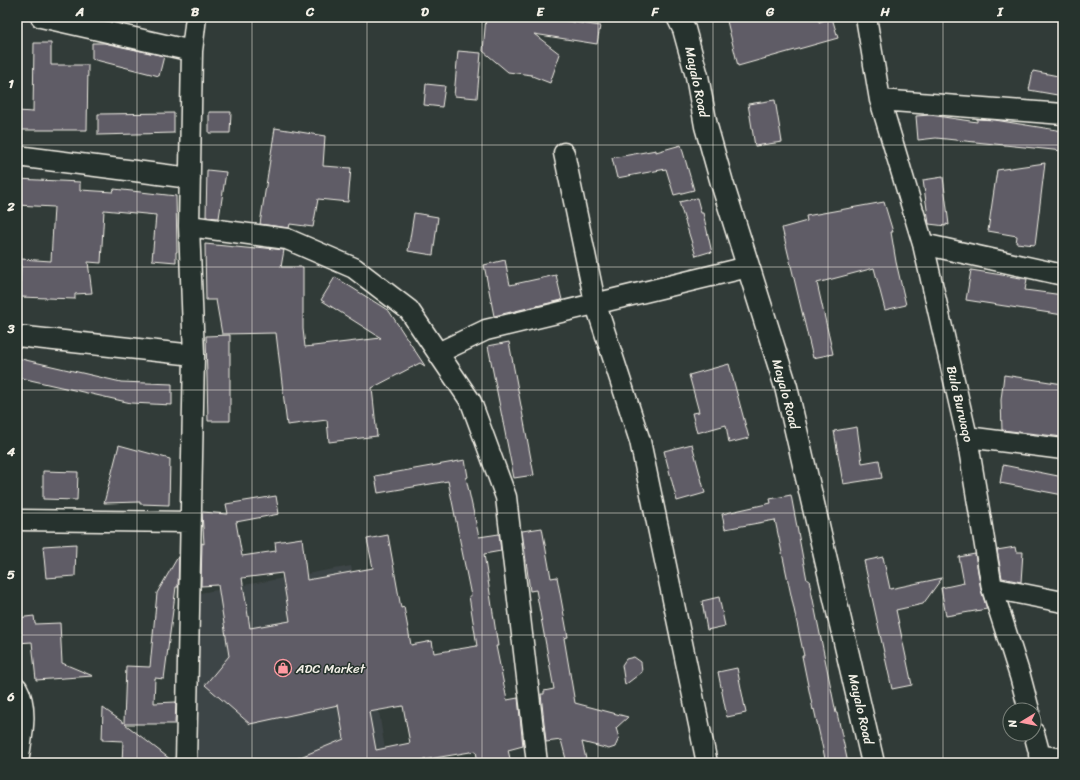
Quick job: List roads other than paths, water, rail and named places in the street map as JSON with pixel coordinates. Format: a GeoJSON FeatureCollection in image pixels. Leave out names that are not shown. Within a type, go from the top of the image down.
{"type":"FeatureCollection","features":[{"type":"Feature","properties":{"kind":"street"},"geometry":{"type":"LineString","coordinates":[[41,17],[192,50]]}},
{"type":"Feature","properties":{"kind":"street"},"geometry":{"type":"LineString","coordinates":[[186,763],[194,355],[189,226],[192,50],[196,17]]}},
{"type":"Feature","properties":{"kind":"street","name":"Bula Burwaqo"},"geometry":{"type":"LineString","coordinates":[[866,17],[880,100],[923,244],[968,437],[992,588],[1027,702]]}},
{"type":"Feature","properties":{"kind":"street","name":"Mayalo Road"},"geometry":{"type":"LineString","coordinates":[[681,23],[697,76],[706,126],[786,387],[873,763]]}},
{"type":"Feature","properties":{"kind":"street"},"geometry":{"type":"LineString","coordinates":[[880,100],[1063,114]]}},
{"type":"Feature","properties":{"kind":"street"},"geometry":{"type":"LineString","coordinates":[[564,153],[595,302],[640,441],[707,763]]}},
{"type":"Feature","properties":{"kind":"street"},"geometry":{"type":"LineString","coordinates":[[17,156],[190,178]]}},
{"type":"Feature","properties":{"kind":"street"},"geometry":{"type":"LineString","coordinates":[[189,226],[287,239],[354,268],[409,310],[471,402],[506,497],[537,763]]}},
{"type":"Feature","properties":{"kind":"street"},"geometry":{"type":"LineString","coordinates":[[923,244],[1063,275]]}},
{"type":"Feature","properties":{"kind":"street"},"geometry":{"type":"LineString","coordinates":[[438,353],[486,330],[595,302],[748,267]]}},
{"type":"Feature","properties":{"kind":"street"},"geometry":{"type":"LineString","coordinates":[[17,336],[194,355]]}},
{"type":"Feature","properties":{"kind":"street"},"geometry":{"type":"LineString","coordinates":[[968,437],[1063,449]]}},
{"type":"Feature","properties":{"kind":"street"},"geometry":{"type":"LineString","coordinates":[[17,520],[190,522]]}},
{"type":"Feature","properties":{"kind":"street"},"geometry":{"type":"LineString","coordinates":[[992,588],[1063,602]]}},
{"type":"Feature","properties":{"kind":"street"},"geometry":{"type":"LineString","coordinates":[[17,688],[20,693],[24,726],[18,763]]}},
{"type":"Feature","properties":{"kind":"street"},"geometry":{"type":"LineString","coordinates":[[1036,742],[1040,759],[1063,759]]}},
{"type":"Feature","properties":{"kind":"place","name":"ADC Market"},"geometry":{"type":"Point","coordinates":[283,668]}}]}
